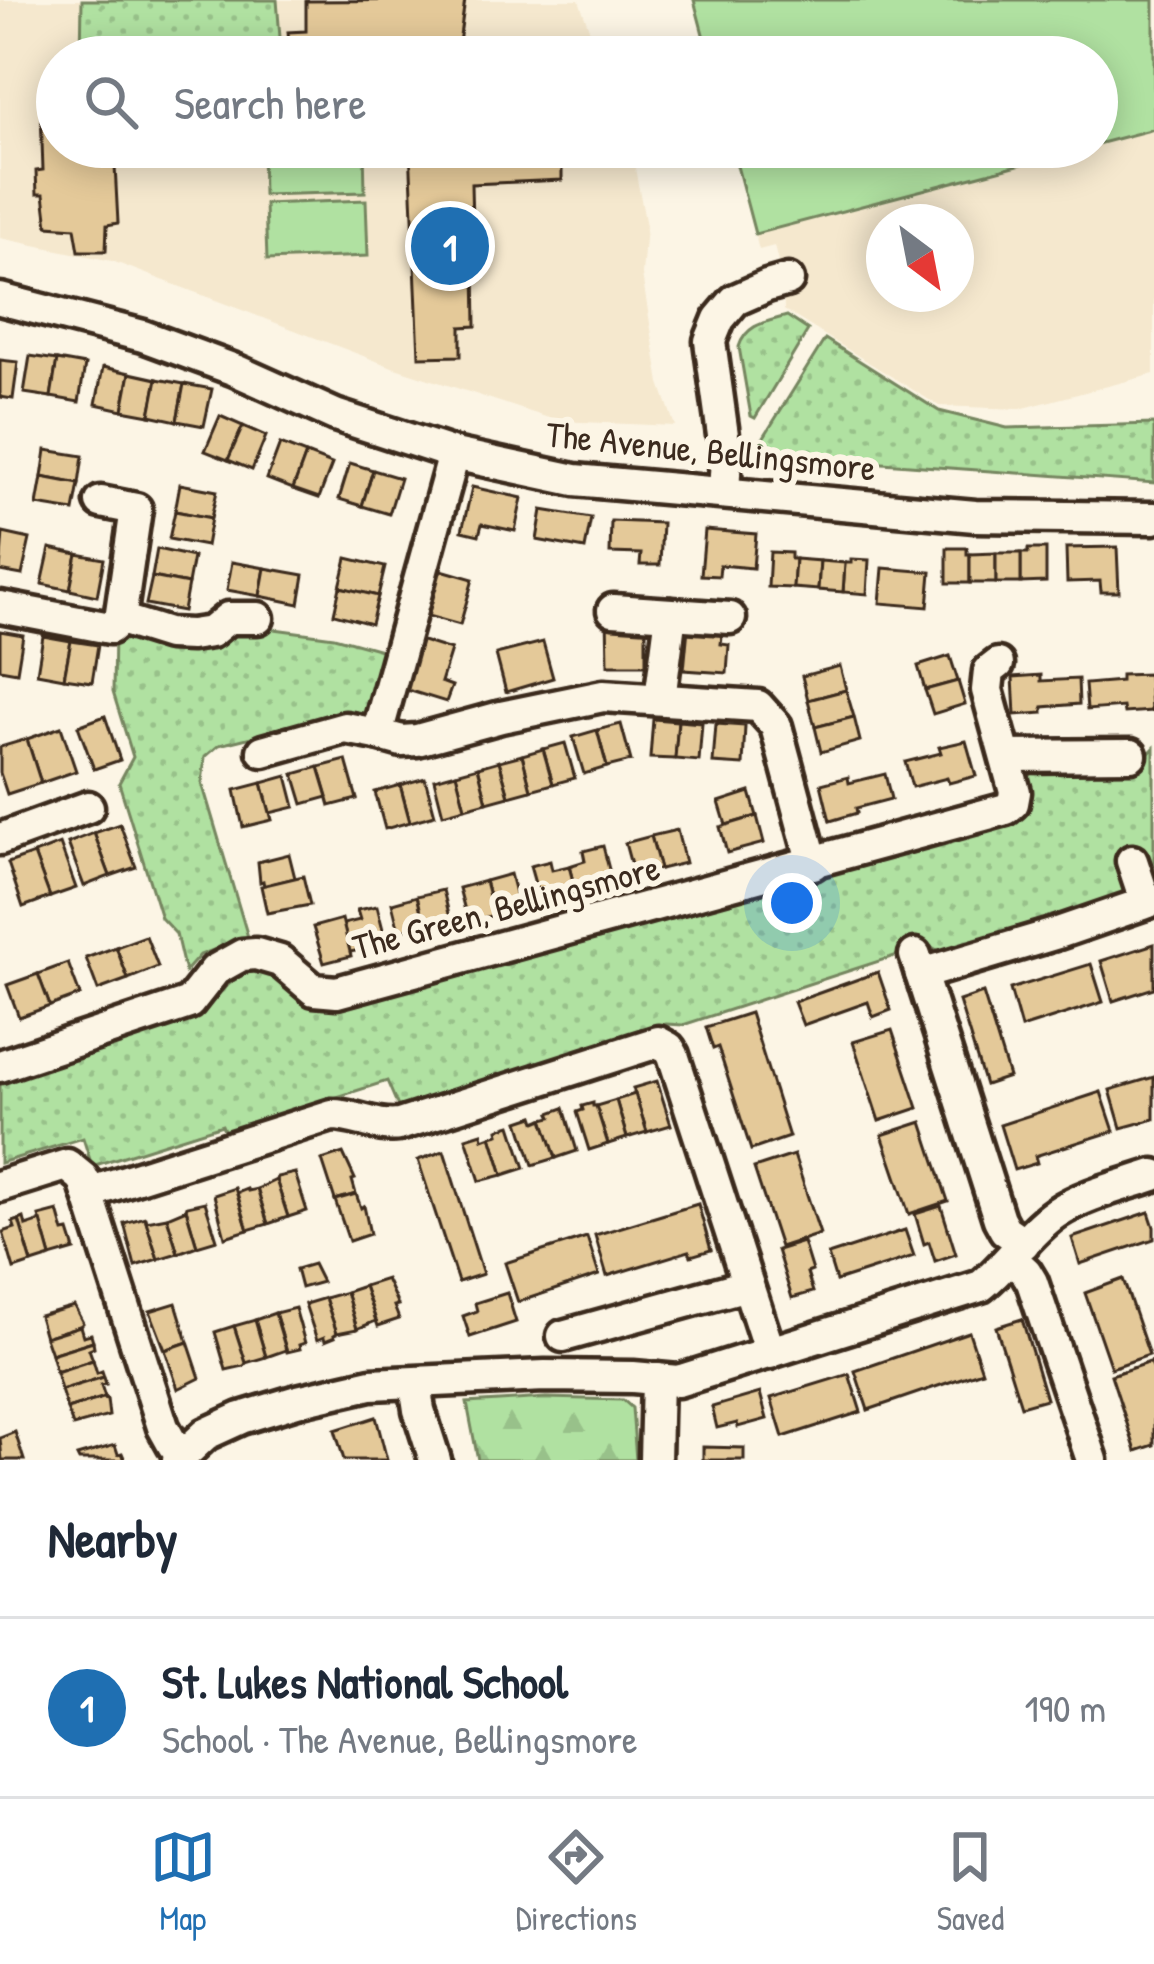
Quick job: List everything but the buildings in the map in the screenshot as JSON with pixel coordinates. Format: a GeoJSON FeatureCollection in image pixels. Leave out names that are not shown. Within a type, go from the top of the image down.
{"type":"FeatureCollection","features":[{"type":"Feature","properties":{"kind":"street"},"geometry":{"type":"LineString","coordinates":[[724,493],[726,457],[710,341],[719,319],[735,300],[788,280]]}},
{"type":"Feature","properties":{"kind":"street","name":"The Avenue, Bellingsmore"},"geometry":{"type":"LineString","coordinates":[[0,299],[143,336],[335,415],[454,454],[574,480],[975,516],[1154,518]]}},
{"type":"Feature","properties":{"kind":"street"},"geometry":{"type":"LineString","coordinates":[[376,734],[454,454]]}},
{"type":"Feature","properties":{"kind":"street"},"geometry":{"type":"LineString","coordinates":[[0,607],[110,628],[119,619],[136,509],[101,502]]}},
{"type":"Feature","properties":{"kind":"street"},"geometry":{"type":"LineString","coordinates":[[613,610],[730,617]]}},
{"type":"Feature","properties":{"kind":"street"},"geometry":{"type":"LineString","coordinates":[[660,699],[671,614]]}},
{"type":"Feature","properties":{"kind":"street"},"geometry":{"type":"LineString","coordinates":[[119,619],[168,634],[191,635],[211,632],[228,618],[258,618]]}},
{"type":"Feature","properties":{"kind":"street","name":"The Green, Bellingsmore"},"geometry":{"type":"LineString","coordinates":[[0,1066],[189,1003],[215,970],[242,955],[280,961],[314,991],[337,992],[1006,809],[1015,792],[987,690],[989,671],[998,664]]}},
{"type":"Feature","properties":{"kind":"street"},"geometry":{"type":"LineString","coordinates":[[263,751],[345,728],[417,740],[581,698],[758,706],[776,726],[813,864]]}},
{"type":"Feature","properties":{"kind":"street"},"geometry":{"type":"LineString","coordinates":[[1006,756],[1131,755]]}},
{"type":"Feature","properties":{"kind":"street"},"geometry":{"type":"LineString","coordinates":[[0,838],[88,808]]}},
{"type":"Feature","properties":{"kind":"street"},"geometry":{"type":"LineString","coordinates":[[1092,1460],[1032,1282],[999,1219],[918,964],[1150,902],[1132,861]]}},
{"type":"Feature","properties":{"kind":"street"},"geometry":{"type":"LineString","coordinates":[[88,1193],[332,1115],[351,1115],[385,1127],[399,1125],[658,1042],[673,1055],[770,1353]]}},
{"type":"Feature","properties":{"kind":"street"},"geometry":{"type":"LineString","coordinates":[[0,1186],[58,1166],[68,1166],[83,1178],[163,1427],[180,1457],[206,1433],[242,1418],[371,1384],[545,1376],[678,1381],[981,1286],[1055,1214],[1154,1175]]}},
{"type":"Feature","properties":{"kind":"street"},"geometry":{"type":"LineString","coordinates":[[562,1336],[747,1285]]}},
{"type":"Feature","properties":{"kind":"street"},"geometry":{"type":"LineString","coordinates":[[655,1460],[657,1379]]}},
{"type":"Feature","properties":{"kind":"street"},"geometry":{"type":"LineString","coordinates":[[415,1383],[435,1460]]}},
{"type":"Feature","properties":{"kind":"shaded area"},"geometry":{"type":"Polygon","coordinates":[[[0,0],[579,0],[592,36],[36,36],[36,168],[635,168],[646,226],[642,275],[660,383],[675,426],[558,421],[395,368],[112,261],[0,238],[0,0]]]}},
{"type":"Feature","properties":{"kind":"shaded area"},"geometry":{"type":"Polygon","coordinates":[[[694,0],[1154,0],[1154,374],[1020,409],[939,406],[784,310],[774,246],[759,250],[738,168],[1118,168],[1118,36],[703,36],[694,0]]]}},
{"type":"Feature","properties":{"kind":"green space"},"geometry":{"type":"Polygon","coordinates":[[[82,0],[277,0],[280,36],[81,36],[82,0]]]}},
{"type":"Feature","properties":{"kind":"green space"},"geometry":{"type":"Polygon","coordinates":[[[694,0],[1154,0],[1154,129],[1118,138],[1118,36],[703,36],[694,0]]]}},
{"type":"Feature","properties":{"kind":"green space"},"geometry":{"type":"Polygon","coordinates":[[[262,168],[364,168],[365,192],[263,195],[262,168]]]}},
{"type":"Feature","properties":{"kind":"green space"},"geometry":{"type":"Polygon","coordinates":[[[738,168],[1007,168],[866,204],[755,234],[738,168]]]}},
{"type":"Feature","properties":{"kind":"green space"},"geometry":{"type":"Polygon","coordinates":[[[366,200],[368,256],[267,260],[265,204],[366,200]]]}},
{"type":"Feature","properties":{"kind":"green space"},"geometry":{"type":"Polygon","coordinates":[[[787,316],[808,330],[755,418],[739,347],[752,329],[787,316]]]}},
{"type":"Feature","properties":{"kind":"green space"},"geometry":{"type":"Polygon","coordinates":[[[825,339],[939,411],[1007,428],[1154,424],[1154,483],[788,456],[762,440],[825,339]]]}},
{"type":"Feature","properties":{"kind":"green space"},"geometry":{"type":"Polygon","coordinates":[[[267,628],[334,637],[385,651],[369,717],[316,721],[219,745],[205,757],[202,783],[248,937],[200,955],[185,972],[176,934],[161,918],[119,783],[133,757],[113,692],[114,631],[267,628]]]}},
{"type":"Feature","properties":{"kind":"green space"},"geometry":{"type":"Polygon","coordinates":[[[1154,748],[1154,889],[947,955],[928,945],[400,1111],[387,1081],[227,1137],[222,1125],[92,1166],[83,1138],[0,1163],[0,1082],[204,1013],[237,978],[253,972],[284,975],[343,1003],[1002,826],[1020,806],[1035,767],[1137,766],[1154,748]]]}},
{"type":"Feature","properties":{"kind":"green space"},"geometry":{"type":"Polygon","coordinates":[[[623,1400],[632,1408],[636,1460],[478,1460],[467,1403],[623,1400]]]}},
{"type":"Feature","properties":{"kind":"place","name":"St. Lukes National School"},"geometry":{"type":"Point","coordinates":[450,246]}}]}
